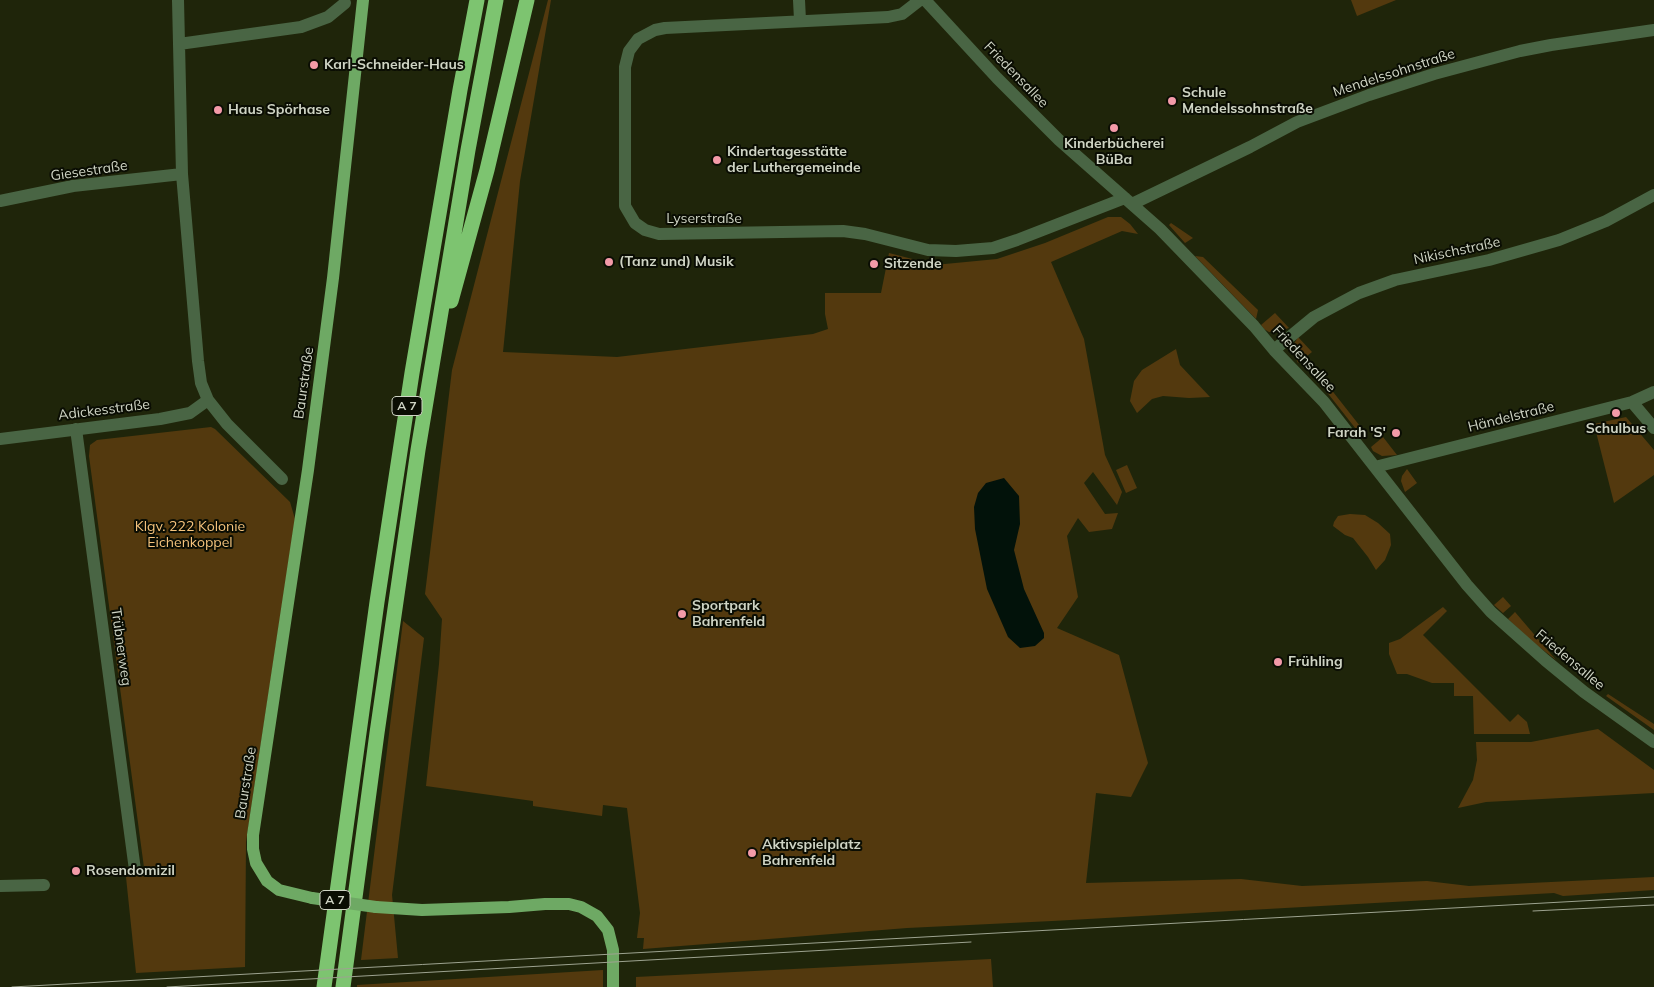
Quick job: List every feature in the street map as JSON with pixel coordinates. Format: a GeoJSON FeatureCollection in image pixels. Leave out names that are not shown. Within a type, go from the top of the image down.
{"type":"FeatureCollection","features":[{"type":"Feature","properties":{"kind":"highway","name":"A 7"},"geometry":{"type":"LineString","coordinates":[[324,987],[371,640],[412,373],[458,99],[477,0]]}},
{"type":"Feature","properties":{"kind":"highway","name":"A 7"},"geometry":{"type":"LineString","coordinates":[[343,987],[382,695],[430,377],[469,141],[496,0]]}},
{"type":"Feature","properties":{"kind":"highway"},"geometry":{"type":"LineString","coordinates":[[430,377],[487,170],[527,0]]}},
{"type":"Feature","properties":{"kind":"highway"},"geometry":{"type":"LineString","coordinates":[[348,987],[349,941]]}},
{"type":"Feature","properties":{"kind":"main road","name":"Baurstraße"},"geometry":{"type":"LineString","coordinates":[[363,0],[333,278],[307,478],[253,835],[256,863],[267,881],[279,890],[312,898],[376,907],[422,910],[545,904],[568,904],[582,907],[598,916],[609,933],[612,950],[613,987]]}},
{"type":"Feature","properties":{"kind":"street"},"geometry":{"type":"LineString","coordinates":[[178,0],[182,174],[201,383],[208,400],[227,424],[282,479]]}},
{"type":"Feature","properties":{"kind":"street"},"geometry":{"type":"LineString","coordinates":[[799,0],[800,20]]}},
{"type":"Feature","properties":{"kind":"street","name":"Lyserstraße"},"geometry":{"type":"LineString","coordinates":[[920,0],[902,14],[895,16],[665,28],[655,30],[638,40],[629,51],[625,67],[626,206],[635,223],[652,233],[752,234],[843,232],[865,234],[928,250],[972,250],[993,248],[1128,201]]}},
{"type":"Feature","properties":{"kind":"street","name":"Friedensallee"},"geometry":{"type":"LineString","coordinates":[[925,0],[997,78],[1059,140],[1160,229],[1254,326],[1274,350],[1324,402],[1467,585],[1491,612],[1584,692],[1654,742]]}},
{"type":"Feature","properties":{"kind":"street"},"geometry":{"type":"LineString","coordinates":[[179,44],[301,27],[328,17],[345,3]]}},
{"type":"Feature","properties":{"kind":"street","name":"Mendelssohnstraße"},"geometry":{"type":"LineString","coordinates":[[1128,201],[1250,147],[1297,122],[1369,95],[1434,74],[1520,51],[1654,30]]}},
{"type":"Feature","properties":{"kind":"street","name":"Giesestraße"},"geometry":{"type":"LineString","coordinates":[[0,201],[73,186],[182,174]]}},
{"type":"Feature","properties":{"kind":"street","name":"Nikischstraße"},"geometry":{"type":"LineString","coordinates":[[1274,350],[1314,317],[1359,293],[1395,280],[1489,260],[1559,240],[1606,221],[1654,195]]}},
{"type":"Feature","properties":{"kind":"street","name":"Händelstraße"},"geometry":{"type":"LineString","coordinates":[[1375,467],[1632,402],[1654,392]]}},
{"type":"Feature","properties":{"kind":"street","name":"Adickesstraße"},"geometry":{"type":"LineString","coordinates":[[0,439],[160,419],[190,413],[208,400]]}},
{"type":"Feature","properties":{"kind":"street"},"geometry":{"type":"LineString","coordinates":[[1632,402],[1654,428]]}},
{"type":"Feature","properties":{"kind":"street","name":"Trübnerweg"},"geometry":{"type":"LineString","coordinates":[[76,429],[135,870]]}},
{"type":"Feature","properties":{"kind":"street"},"geometry":{"type":"LineString","coordinates":[[0,886],[44,885]]}},
{"type":"Feature","properties":{"kind":"green space"},"geometry":{"type":"Polygon","coordinates":[[[548,0],[551,0],[520,181],[503,352],[617,357],[813,334],[828,329],[825,314],[825,293],[881,293],[889,253],[928,263],[945,264],[997,259],[1045,243],[1108,217],[1121,217],[1138,234],[1122,231],[1051,262],[1084,339],[1105,455],[1122,492],[1117,505],[1093,472],[1084,483],[1105,514],[1118,513],[1112,529],[1089,532],[1078,518],[1067,536],[1078,597],[1057,628],[1119,655],[1148,763],[1131,797],[1096,793],[1086,883],[1241,879],[1302,886],[1427,881],[1469,886],[1654,877],[1654,890],[1563,896],[1554,893],[907,928],[643,949],[644,938],[637,938],[640,913],[627,808],[603,805],[602,816],[533,806],[533,801],[426,786],[442,619],[425,594],[452,370],[548,0]]]}},
{"type":"Feature","properties":{"kind":"green space"},"geometry":{"type":"Polygon","coordinates":[[[1351,0],[1396,0],[1357,16],[1351,0]]]}},
{"type":"Feature","properties":{"kind":"green space"},"geometry":{"type":"Polygon","coordinates":[[[1171,223],[1193,238],[1185,243],[1169,225],[1171,223]]]}},
{"type":"Feature","properties":{"kind":"green space"},"geometry":{"type":"Polygon","coordinates":[[[1195,256],[1203,257],[1258,310],[1256,319],[1195,256]]]}},
{"type":"Feature","properties":{"kind":"green space"},"geometry":{"type":"Polygon","coordinates":[[[1275,313],[1289,328],[1276,332],[1269,332],[1264,329],[1261,325],[1275,313]]]}},
{"type":"Feature","properties":{"kind":"green space"},"geometry":{"type":"Polygon","coordinates":[[[1298,337],[1312,352],[1298,363],[1294,355],[1294,344],[1298,337]]]}},
{"type":"Feature","properties":{"kind":"green space"},"geometry":{"type":"Polygon","coordinates":[[[1176,349],[1180,365],[1210,397],[1163,396],[1152,399],[1137,413],[1130,401],[1134,381],[1142,370],[1176,349]]]}},
{"type":"Feature","properties":{"kind":"green space"},"geometry":{"type":"Polygon","coordinates":[[[1330,388],[1367,435],[1363,438],[1326,391],[1330,388]]]}},
{"type":"Feature","properties":{"kind":"green space"},"geometry":{"type":"Polygon","coordinates":[[[1626,417],[1654,450],[1654,475],[1614,503],[1594,424],[1626,417]]]}},
{"type":"Feature","properties":{"kind":"green space","name":"Klgv. 222 Kolonie Eichenkoppel"},"geometry":{"type":"Polygon","coordinates":[[[211,427],[290,502],[295,519],[246,842],[245,967],[136,973],[126,877],[145,875],[89,456],[90,445],[97,440],[211,427]]]}},
{"type":"Feature","properties":{"kind":"green space"},"geometry":{"type":"Polygon","coordinates":[[[1383,437],[1397,455],[1382,456],[1373,451],[1371,447],[1383,437]]]}},
{"type":"Feature","properties":{"kind":"green space"},"geometry":{"type":"Polygon","coordinates":[[[1127,465],[1137,488],[1126,493],[1116,470],[1127,465]]]}},
{"type":"Feature","properties":{"kind":"green space"},"geometry":{"type":"Polygon","coordinates":[[[1407,469],[1417,483],[1405,492],[1401,481],[1407,469]]]}},
{"type":"Feature","properties":{"kind":"green space"},"geometry":{"type":"Polygon","coordinates":[[[1350,514],[1365,515],[1390,534],[1391,545],[1385,560],[1376,570],[1353,538],[1345,535],[1333,526],[1338,516],[1350,514]]]}},
{"type":"Feature","properties":{"kind":"green space"},"geometry":{"type":"Polygon","coordinates":[[[1503,597],[1511,606],[1503,613],[1494,605],[1503,597]]]}},
{"type":"Feature","properties":{"kind":"green space"},"geometry":{"type":"Polygon","coordinates":[[[1443,607],[1447,611],[1423,635],[1510,722],[1518,714],[1527,722],[1530,734],[1474,734],[1473,696],[1454,696],[1454,683],[1432,683],[1407,674],[1397,674],[1389,654],[1389,643],[1400,639],[1443,607]]]}},
{"type":"Feature","properties":{"kind":"green space"},"geometry":{"type":"Polygon","coordinates":[[[1515,612],[1556,660],[1530,640],[1508,619],[1515,612]]]}},
{"type":"Feature","properties":{"kind":"green space"},"geometry":{"type":"Polygon","coordinates":[[[403,621],[424,638],[392,895],[398,958],[361,960],[403,621]]]}},
{"type":"Feature","properties":{"kind":"green space"},"geometry":{"type":"Polygon","coordinates":[[[1608,694],[1654,724],[1654,730],[1606,696],[1608,694]]]}},
{"type":"Feature","properties":{"kind":"green space"},"geometry":{"type":"Polygon","coordinates":[[[1598,729],[1654,770],[1654,793],[1486,802],[1458,808],[1473,780],[1477,760],[1476,742],[1531,742],[1598,729]]]}},
{"type":"Feature","properties":{"kind":"green space"},"geometry":{"type":"Polygon","coordinates":[[[991,959],[993,987],[636,987],[636,977],[991,959]]]}},
{"type":"Feature","properties":{"kind":"green space"},"geometry":{"type":"Polygon","coordinates":[[[603,970],[603,987],[357,987],[357,985],[603,970]]]}},
{"type":"Feature","properties":{"kind":"shaded area"},"geometry":{"type":"Polygon","coordinates":[[[1004,478],[1019,496],[1020,524],[1014,550],[1024,589],[1044,633],[1044,638],[1035,646],[1020,648],[1008,637],[987,589],[975,529],[974,507],[978,493],[986,483],[1004,478]]]}},
{"type":"Feature","properties":{"kind":"tram line"},"geometry":{"type":"LineString","coordinates":[[12,987],[1654,897]]}},
{"type":"Feature","properties":{"kind":"tram line"},"geometry":{"type":"LineString","coordinates":[[1533,911],[1654,905]]}},
{"type":"Feature","properties":{"kind":"tram line"},"geometry":{"type":"LineString","coordinates":[[167,987],[971,942]]}},
{"type":"Feature","properties":{"kind":"place","name":"Karl-Schneider-Haus"},"geometry":{"type":"Point","coordinates":[314,65]}},
{"type":"Feature","properties":{"kind":"place","name":"Schule Mendelssohnstraße"},"geometry":{"type":"Point","coordinates":[1172,101]}},
{"type":"Feature","properties":{"kind":"place","name":"Haus Spörhase"},"geometry":{"type":"Point","coordinates":[218,110]}},
{"type":"Feature","properties":{"kind":"place","name":"Kinderbücherei BüBa"},"geometry":{"type":"Point","coordinates":[1114,128]}},
{"type":"Feature","properties":{"kind":"place","name":"Kindertagesstätte der Luthergemeinde"},"geometry":{"type":"Point","coordinates":[717,160]}},
{"type":"Feature","properties":{"kind":"place","name":"(Tanz und) Musik"},"geometry":{"type":"Point","coordinates":[609,262]}},
{"type":"Feature","properties":{"kind":"place","name":"Sitzende"},"geometry":{"type":"Point","coordinates":[874,264]}},
{"type":"Feature","properties":{"kind":"place","name":"Schulbus"},"geometry":{"type":"Point","coordinates":[1616,413]}},
{"type":"Feature","properties":{"kind":"place","name":"Farah 'S'"},"geometry":{"type":"Point","coordinates":[1396,433]}},
{"type":"Feature","properties":{"kind":"place","name":"Sportpark Bahrenfeld"},"geometry":{"type":"Point","coordinates":[682,614]}},
{"type":"Feature","properties":{"kind":"place","name":"Frühling"},"geometry":{"type":"Point","coordinates":[1278,662]}},
{"type":"Feature","properties":{"kind":"place","name":"Aktivspielplatz Bahrenfeld"},"geometry":{"type":"Point","coordinates":[752,853]}},
{"type":"Feature","properties":{"kind":"place","name":"Rosendomizil"},"geometry":{"type":"Point","coordinates":[76,871]}}]}
